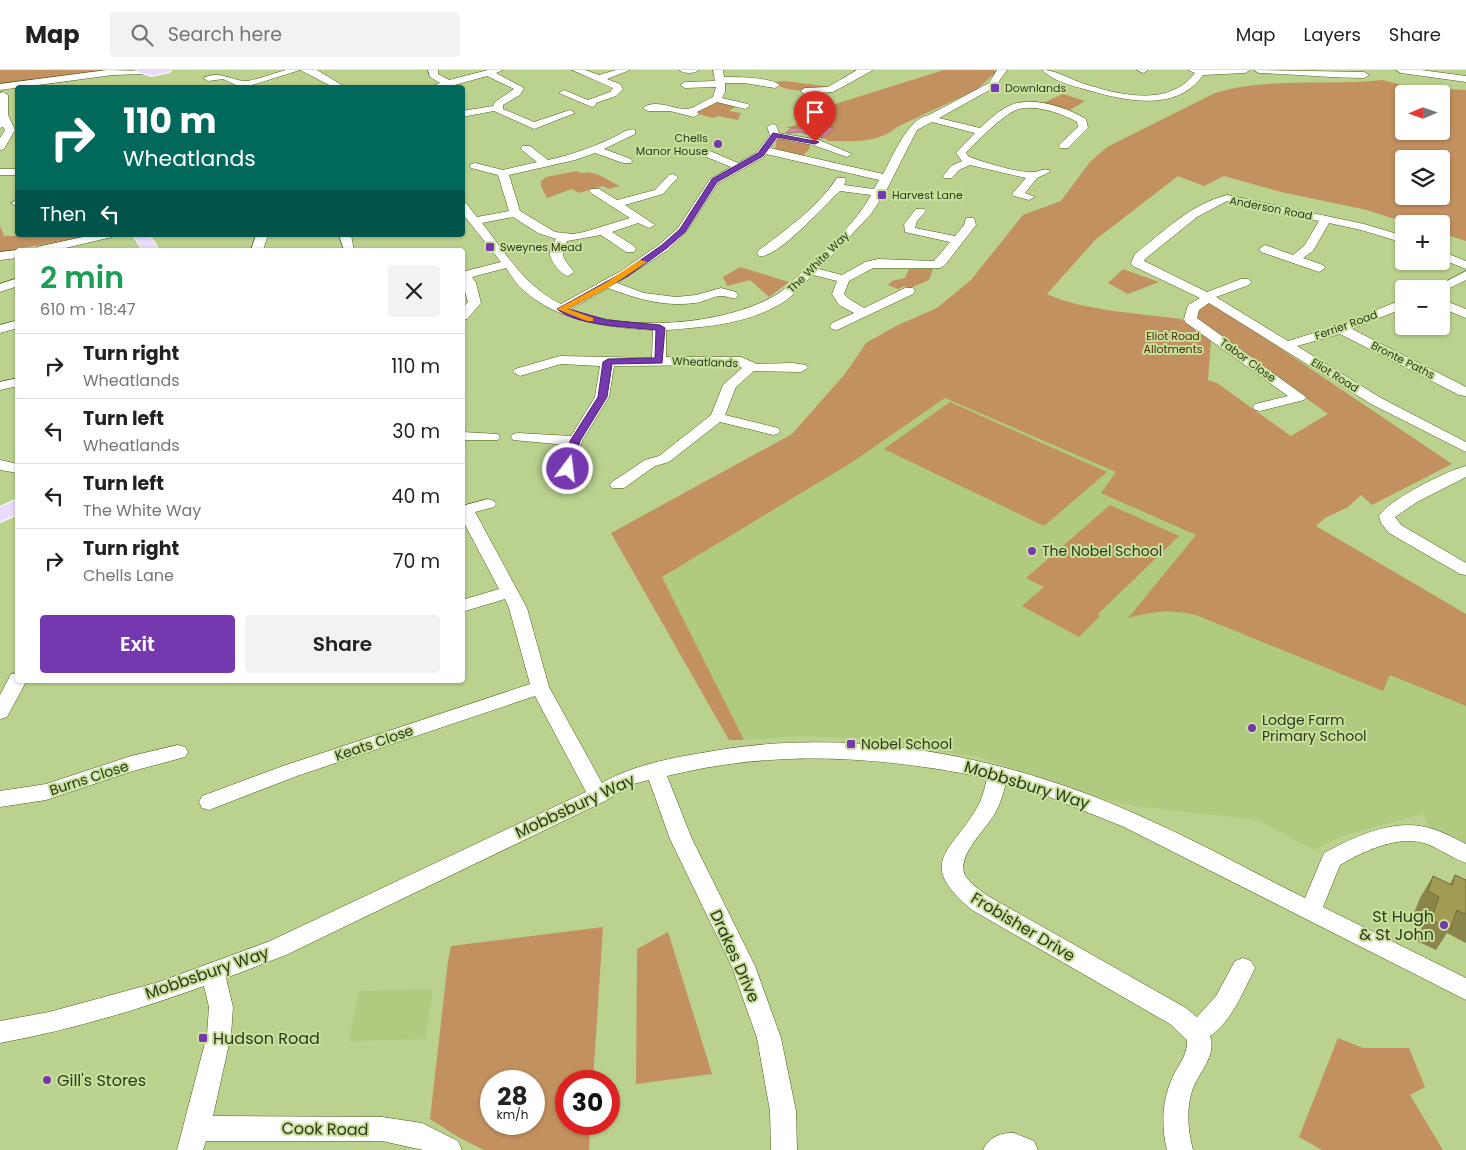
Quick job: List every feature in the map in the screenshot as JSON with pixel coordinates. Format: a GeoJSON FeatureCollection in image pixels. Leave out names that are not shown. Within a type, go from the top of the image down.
{"type":"FeatureCollection","features":[{"type":"Feature","properties":{"kind":"main road"},"geometry":{"type":"LineString","coordinates":[[142,237],[150,248]]}},
{"type":"Feature","properties":{"kind":"main road"},"geometry":{"type":"LineString","coordinates":[[0,516],[15,507]]}},
{"type":"Feature","properties":{"kind":"street"},"geometry":{"type":"LineString","coordinates":[[251,85],[296,70]]}},
{"type":"Feature","properties":{"kind":"street"},"geometry":{"type":"LineString","coordinates":[[433,70],[434,76],[447,83]]}},
{"type":"Feature","properties":{"kind":"street"},"geometry":{"type":"LineString","coordinates":[[564,93],[590,103],[614,94],[618,89],[615,84],[578,70]]}},
{"type":"Feature","properties":{"kind":"street"},"geometry":{"type":"LineString","coordinates":[[600,78],[625,70]]}},
{"type":"Feature","properties":{"kind":"street"},"geometry":{"type":"LineString","coordinates":[[684,70],[694,70]]}},
{"type":"Feature","properties":{"kind":"street"},"geometry":{"type":"LineString","coordinates":[[648,108],[670,108],[691,113],[716,99],[721,92],[718,70]]}},
{"type":"Feature","properties":{"kind":"street"},"geometry":{"type":"LineString","coordinates":[[805,91],[818,96],[863,70]]}},
{"type":"Feature","properties":{"kind":"street","name":"The White Way"},"geometry":{"type":"LineString","coordinates":[[465,209],[532,292],[548,303],[580,316],[607,323],[660,328],[710,323],[745,314],[781,298],[812,271],[867,212],[879,193],[910,132],[928,118],[992,85],[1000,76],[1002,70]]}},
{"type":"Feature","properties":{"kind":"street"},"geometry":{"type":"LineString","coordinates":[[1047,70],[1052,75],[1082,85],[1146,99],[1170,94],[1198,77],[1197,71],[1245,70]]}},
{"type":"Feature","properties":{"kind":"street"},"geometry":{"type":"LineString","coordinates":[[1259,70],[1304,71],[1325,75],[1358,76]]}},
{"type":"Feature","properties":{"kind":"street"},"geometry":{"type":"LineString","coordinates":[[1401,70],[1466,79]]}},
{"type":"Feature","properties":{"kind":"street"},"geometry":{"type":"LineString","coordinates":[[62,85],[117,71],[154,74]]}},
{"type":"Feature","properties":{"kind":"street"},"geometry":{"type":"LineString","coordinates":[[313,71],[338,85]]}},
{"type":"Feature","properties":{"kind":"street"},"geometry":{"type":"LineString","coordinates":[[441,85],[493,71],[519,88],[517,93],[499,102],[497,108]]}},
{"type":"Feature","properties":{"kind":"street"},"geometry":{"type":"LineString","coordinates":[[208,78],[224,76],[246,85]]}},
{"type":"Feature","properties":{"kind":"street"},"geometry":{"type":"LineString","coordinates":[[1082,85],[1095,80]]}},
{"type":"Feature","properties":{"kind":"street"},"geometry":{"type":"LineString","coordinates":[[685,85],[721,82],[771,82]]}},
{"type":"Feature","properties":{"kind":"street"},"geometry":{"type":"LineString","coordinates":[[716,99],[745,106]]}},
{"type":"Feature","properties":{"kind":"street"},"geometry":{"type":"LineString","coordinates":[[1146,99],[1152,110]]}},
{"type":"Feature","properties":{"kind":"street"},"geometry":{"type":"LineString","coordinates":[[2,144],[10,130],[3,124],[4,100]]}},
{"type":"Feature","properties":{"kind":"street"},"geometry":{"type":"LineString","coordinates":[[1045,172],[1033,176],[969,162],[963,158],[961,153],[1010,109],[1022,106],[1039,106],[1075,117],[1084,122],[1083,128],[1064,146]]}},
{"type":"Feature","properties":{"kind":"street"},"geometry":{"type":"LineString","coordinates":[[465,113],[474,110],[497,108],[503,113],[534,126],[570,112]]}},
{"type":"Feature","properties":{"kind":"street"},"geometry":{"type":"LineString","coordinates":[[928,118],[984,132]]}},
{"type":"Feature","properties":{"kind":"street"},"geometry":{"type":"LineString","coordinates":[[484,166],[503,173],[571,158],[595,149],[631,131]]}},
{"type":"Feature","properties":{"kind":"street"},"geometry":{"type":"LineString","coordinates":[[562,309],[608,284],[664,247],[682,230],[714,181],[737,166],[760,155],[774,131],[815,142],[847,154]]}},
{"type":"Feature","properties":{"kind":"street"},"geometry":{"type":"LineString","coordinates":[[2,144],[15,142]]}},
{"type":"Feature","properties":{"kind":"street"},"geometry":{"type":"LineString","coordinates":[[595,149],[620,160]]}},
{"type":"Feature","properties":{"kind":"street"},"geometry":{"type":"LineString","coordinates":[[764,150],[887,178]]}},
{"type":"Feature","properties":{"kind":"street"},"geometry":{"type":"LineString","coordinates":[[526,151],[545,163]]}},
{"type":"Feature","properties":{"kind":"street"},"geometry":{"type":"LineString","coordinates":[[706,153],[737,166]]}},
{"type":"Feature","properties":{"kind":"street"},"geometry":{"type":"LineString","coordinates":[[948,176],[955,168],[969,162]]}},
{"type":"Feature","properties":{"kind":"street"},"geometry":{"type":"LineString","coordinates":[[0,172],[15,172]]}},
{"type":"Feature","properties":{"kind":"street"},"geometry":{"type":"LineString","coordinates":[[503,173],[515,212],[547,233],[563,237],[579,236],[638,218]]}},
{"type":"Feature","properties":{"kind":"street"},"geometry":{"type":"LineString","coordinates":[[616,204],[659,192],[674,176]]}},
{"type":"Feature","properties":{"kind":"street"},"geometry":{"type":"LineString","coordinates":[[1029,197],[1018,194],[1033,176]]}},
{"type":"Feature","properties":{"kind":"street"},"geometry":{"type":"LineString","coordinates":[[780,257],[759,252],[803,223],[839,184],[879,193]]}},
{"type":"Feature","properties":{"kind":"street"},"geometry":{"type":"LineString","coordinates":[[583,195],[598,190],[616,204],[650,225]]}},
{"type":"Feature","properties":{"kind":"street","name":"Anderson Road"},"geometry":{"type":"LineString","coordinates":[[1138,263],[1139,257],[1186,220],[1221,199],[1236,200],[1395,234]]}},
{"type":"Feature","properties":{"kind":"street"},"geometry":{"type":"LineString","coordinates":[[920,211],[911,219],[908,225],[909,230],[960,237]]}},
{"type":"Feature","properties":{"kind":"street"},"geometry":{"type":"LineString","coordinates":[[475,221],[515,212]]}},
{"type":"Feature","properties":{"kind":"street"},"geometry":{"type":"LineString","coordinates":[[1296,258],[1309,248],[1326,219]]}},
{"type":"Feature","properties":{"kind":"street"},"geometry":{"type":"LineString","coordinates":[[864,312],[844,302],[838,294],[844,280],[869,265],[878,263],[936,265],[941,262],[970,225],[970,220]]}},
{"type":"Feature","properties":{"kind":"street"},"geometry":{"type":"LineString","coordinates":[[602,230],[630,249]]}},
{"type":"Feature","properties":{"kind":"street"},"geometry":{"type":"LineString","coordinates":[[53,237],[56,247]]}},
{"type":"Feature","properties":{"kind":"street"},"geometry":{"type":"LineString","coordinates":[[51,248],[99,237]]}},
{"type":"Feature","properties":{"kind":"street"},"geometry":{"type":"LineString","coordinates":[[563,237],[556,251],[556,257],[568,272]]}},
{"type":"Feature","properties":{"kind":"street"},"geometry":{"type":"LineString","coordinates":[[1265,249],[1296,258],[1319,268]]}},
{"type":"Feature","properties":{"kind":"street"},"geometry":{"type":"LineString","coordinates":[[0,256],[15,254]]}},
{"type":"Feature","properties":{"kind":"street"},"geometry":{"type":"LineString","coordinates":[[1450,259],[1466,266]]}},
{"type":"Feature","properties":{"kind":"street","name":"Eliot Road"},"geometry":{"type":"LineString","coordinates":[[1138,263],[1208,296],[1376,401],[1466,448]]}},
{"type":"Feature","properties":{"kind":"street"},"geometry":{"type":"LineString","coordinates":[[465,275],[509,264]]}},
{"type":"Feature","properties":{"kind":"street"},"geometry":{"type":"LineString","coordinates":[[812,271],[844,280]]}},
{"type":"Feature","properties":{"kind":"street"},"geometry":{"type":"LineString","coordinates":[[1450,283],[1466,275]]}},
{"type":"Feature","properties":{"kind":"street"},"geometry":{"type":"LineString","coordinates":[[465,276],[470,283],[475,304],[465,313]]}},
{"type":"Feature","properties":{"kind":"street"},"geometry":{"type":"LineString","coordinates":[[1208,296],[1245,282]]}},
{"type":"Feature","properties":{"kind":"street"},"geometry":{"type":"LineString","coordinates":[[0,288],[15,283]]}},
{"type":"Feature","properties":{"kind":"street"},"geometry":{"type":"LineString","coordinates":[[608,284],[642,297],[676,301],[697,299],[721,292],[732,295]]}},
{"type":"Feature","properties":{"kind":"street"},"geometry":{"type":"LineString","coordinates":[[836,326],[909,291]]}},
{"type":"Feature","properties":{"kind":"street","name":"Tabor Close"},"geometry":{"type":"LineString","coordinates":[[1208,296],[1193,308],[1190,319],[1299,397],[1260,407]]}},
{"type":"Feature","properties":{"kind":"street","name":"Ferrier Road"},"geometry":{"type":"LineString","coordinates":[[1287,345],[1341,329],[1395,307]]}},
{"type":"Feature","properties":{"kind":"street"},"geometry":{"type":"LineString","coordinates":[[1450,307],[1466,314]]}},
{"type":"Feature","properties":{"kind":"street"},"geometry":{"type":"LineString","coordinates":[[0,329],[15,325]]}},
{"type":"Feature","properties":{"kind":"street","name":"Wheatlands"},"geometry":{"type":"LineString","coordinates":[[659,361],[660,328]]}},
{"type":"Feature","properties":{"kind":"street","name":"Bronte Paths"},"geometry":{"type":"LineString","coordinates":[[1341,329],[1464,392]]}},
{"type":"Feature","properties":{"kind":"street","name":"Wheatlands"},"geometry":{"type":"LineString","coordinates":[[519,372],[560,360],[741,362],[750,368],[792,366],[800,368]]}},
{"type":"Feature","properties":{"kind":"street"},"geometry":{"type":"LineString","coordinates":[[568,469],[575,441],[602,397],[608,362]]}},
{"type":"Feature","properties":{"kind":"street","name":"Wheatlands"},"geometry":{"type":"LineString","coordinates":[[618,485],[650,463],[664,459],[717,417],[730,385],[750,368]]}},
{"type":"Feature","properties":{"kind":"street"},"geometry":{"type":"LineString","coordinates":[[0,386],[15,383]]}},
{"type":"Feature","properties":{"kind":"street"},"geometry":{"type":"LineString","coordinates":[[717,417],[774,431]]}},
{"type":"Feature","properties":{"kind":"street"},"geometry":{"type":"LineString","coordinates":[[465,436],[494,437]]}},
{"type":"Feature","properties":{"kind":"street"},"geometry":{"type":"LineString","coordinates":[[518,437],[575,441]]}},
{"type":"Feature","properties":{"kind":"street"},"geometry":{"type":"LineString","coordinates":[[0,465],[15,468]]}},
{"type":"Feature","properties":{"kind":"street"},"geometry":{"type":"LineString","coordinates":[[1466,471],[1390,511],[1387,516],[1389,523],[1395,529],[1466,570]]}},
{"type":"Feature","properties":{"kind":"street"},"geometry":{"type":"LineString","coordinates":[[465,511],[488,504]]}},
{"type":"Feature","properties":{"kind":"street"},"geometry":{"type":"LineString","coordinates":[[465,513],[518,608],[540,686],[598,795]]}},
{"type":"Feature","properties":{"kind":"street"},"geometry":{"type":"LineString","coordinates":[[465,605],[510,592]]}},
{"type":"Feature","properties":{"kind":"street"},"geometry":{"type":"LineString","coordinates":[[0,712],[16,683]]}},
{"type":"Feature","properties":{"kind":"street","name":"Keats Close"},"geometry":{"type":"LineString","coordinates":[[209,802],[290,771],[540,686]]}},
{"type":"Feature","properties":{"kind":"street","name":"Mobbsbury Way"},"geometry":{"type":"LineString","coordinates":[[0,1032],[49,1023],[159,992],[278,948],[598,795],[626,778],[692,762],[744,754],[796,750],[891,754],[929,759],[999,773],[1100,808],[1466,990]]}},
{"type":"Feature","properties":{"kind":"street","name":"Burns Close"},"geometry":{"type":"LineString","coordinates":[[0,799],[46,792],[131,764],[178,752]]}},
{"type":"Feature","properties":{"kind":"street","name":"Drakes Drive"},"geometry":{"type":"LineString","coordinates":[[655,771],[681,839],[743,966],[769,1038],[783,1111],[784,1150]]}},
{"type":"Feature","properties":{"kind":"street","name":"Frobisher Drive"},"geometry":{"type":"LineString","coordinates":[[999,773],[990,803],[956,853],[953,862],[954,875],[961,889],[980,903],[1178,1016],[1196,1032]]}},
{"type":"Feature","properties":{"kind":"street"},"geometry":{"type":"LineString","coordinates":[[1310,911],[1332,860],[1367,843],[1397,835],[1420,834],[1466,854]]}},
{"type":"Feature","properties":{"kind":"street"},"geometry":{"type":"LineString","coordinates":[[1180,1150],[1175,1110],[1181,1087],[1198,1051],[1199,1040],[1196,1032],[1210,1024],[1219,1013],[1243,968]]}},
{"type":"Feature","properties":{"kind":"street"},"geometry":{"type":"LineString","coordinates":[[193,1139],[218,1035],[221,1007],[214,973]]}},
{"type":"Feature","properties":{"kind":"street","name":"Cook Road"},"geometry":{"type":"LineString","coordinates":[[193,1139],[382,1129],[422,1136],[449,1150]]}},
{"type":"Feature","properties":{"kind":"street"},"geometry":{"type":"LineString","coordinates":[[996,1150],[1011,1145],[1024,1150]]}},
{"type":"Feature","properties":{"kind":"shaded area"},"geometry":{"type":"Polygon","coordinates":[[[827,126],[834,128],[824,138],[800,132],[786,133],[792,128],[827,126]]]}},
{"type":"Feature","properties":{"kind":"shaded area","name":"The Nobel School"},"geometry":{"type":"Polygon","coordinates":[[[1217,383],[1348,507],[1325,518],[1316,526],[1466,614],[1466,847],[1429,829],[1423,814],[1342,836],[1315,850],[1257,820],[1135,806],[1093,797],[979,757],[859,739],[803,736],[744,740],[661,577],[851,463],[945,398],[1217,383]]]}},
{"type":"Feature","properties":{"kind":"shaded area"},"geometry":{"type":"Polygon","coordinates":[[[433,989],[425,1039],[349,1041],[359,991],[433,989]]]}},
{"type":"Feature","properties":{"kind":"green space"},"geometry":{"type":"Polygon","coordinates":[[[0,70],[110,70],[0,86],[0,70]]]}},
{"type":"Feature","properties":{"kind":"green space"},"geometry":{"type":"Polygon","coordinates":[[[944,70],[994,70],[995,73],[976,90],[873,139],[828,141],[824,138],[833,128],[785,128],[796,125],[799,119],[797,116],[944,70]]]}},
{"type":"Feature","properties":{"kind":"green space","name":"Eliot Road Allotments"},"geometry":{"type":"Polygon","coordinates":[[[1382,80],[1403,85],[1395,85],[1395,140],[1450,140],[1450,89],[1466,90],[1466,241],[1450,236],[1450,215],[1395,215],[1395,219],[1367,210],[1281,192],[1224,176],[1204,186],[1178,176],[1095,240],[1047,294],[1094,308],[1181,319],[1211,340],[1208,380],[1217,383],[1291,436],[1328,414],[1195,318],[1197,309],[1210,301],[1452,464],[1372,505],[1361,495],[1348,507],[1325,518],[1316,526],[1466,614],[1466,706],[1390,675],[1383,691],[1196,615],[1162,612],[1128,618],[1196,535],[1101,493],[1116,472],[945,398],[851,463],[662,577],[744,740],[729,740],[611,533],[792,434],[845,374],[866,343],[896,326],[937,308],[971,280],[1023,215],[1061,201],[1090,162],[1107,147],[1215,93],[1234,88],[1276,83],[1382,80]]]}},
{"type":"Feature","properties":{"kind":"green space"},"geometry":{"type":"Polygon","coordinates":[[[785,81],[831,87],[817,90],[793,90],[773,82],[785,81]]]}},
{"type":"Feature","properties":{"kind":"green space"},"geometry":{"type":"Polygon","coordinates":[[[1063,94],[1085,101],[1070,110],[1043,103],[1063,94]]]}},
{"type":"Feature","properties":{"kind":"green space"},"geometry":{"type":"Polygon","coordinates":[[[718,102],[737,106],[729,111],[741,113],[738,120],[718,116],[713,118],[698,114],[697,111],[718,102]]]}},
{"type":"Feature","properties":{"kind":"green space"},"geometry":{"type":"Polygon","coordinates":[[[777,137],[809,142],[810,148],[801,158],[775,150],[777,137]]]}},
{"type":"Feature","properties":{"kind":"green space"},"geometry":{"type":"Polygon","coordinates":[[[577,171],[597,174],[620,186],[609,189],[603,186],[579,193],[572,189],[547,198],[541,186],[541,181],[546,177],[577,171]]]}},
{"type":"Feature","properties":{"kind":"green space"},"geometry":{"type":"Polygon","coordinates":[[[0,226],[4,236],[84,237],[15,248],[0,252],[0,226]]]}},
{"type":"Feature","properties":{"kind":"green space"},"geometry":{"type":"Polygon","coordinates":[[[740,267],[789,282],[769,297],[750,280],[727,286],[723,277],[740,267]]]}},
{"type":"Feature","properties":{"kind":"green space"},"geometry":{"type":"Polygon","coordinates":[[[909,269],[933,269],[929,280],[910,288],[905,286],[898,289],[888,285],[892,281],[905,278],[909,269]]]}},
{"type":"Feature","properties":{"kind":"green space"},"geometry":{"type":"Polygon","coordinates":[[[1123,269],[1159,282],[1128,294],[1108,283],[1123,269]]]}},
{"type":"Feature","properties":{"kind":"green space"},"geometry":{"type":"Polygon","coordinates":[[[950,402],[1107,472],[1044,526],[884,449],[950,402]]]}},
{"type":"Feature","properties":{"kind":"green space"},"geometry":{"type":"Polygon","coordinates":[[[1110,505],[1179,536],[1098,614],[1100,616],[1079,637],[1022,606],[1044,587],[1026,578],[1110,505]]]}},
{"type":"Feature","properties":{"kind":"green space"},"geometry":{"type":"Polygon","coordinates":[[[603,927],[594,1070],[555,1070],[555,1135],[590,1135],[589,1150],[484,1150],[458,1137],[430,1119],[451,946],[603,927]]]}},
{"type":"Feature","properties":{"kind":"green space"},"geometry":{"type":"Polygon","coordinates":[[[668,932],[712,1074],[636,1084],[637,949],[668,932]]]}},
{"type":"Feature","properties":{"kind":"green space"},"geometry":{"type":"Polygon","coordinates":[[[1338,1038],[1363,1048],[1409,1048],[1425,1087],[1410,1095],[1443,1150],[1322,1150],[1299,1137],[1338,1038]]]}},
{"type":"Feature","properties":{"kind":"building"},"geometry":{"type":"Polygon","coordinates":[[[1455,875],[1466,880],[1466,914],[1457,910],[1450,929],[1431,920],[1439,897],[1428,891],[1433,876],[1452,885],[1455,875]]]}},
{"type":"Feature","properties":{"kind":"slow traffic"},"geometry":{"type":"LineString","coordinates":[[590,319],[562,309],[643,262]]}},
{"type":"Feature","properties":{"kind":"place","name":"Downlands"},"geometry":{"type":"Point","coordinates":[995,88]}},
{"type":"Feature","properties":{"kind":"place","name":"Chells Manor House"},"geometry":{"type":"Point","coordinates":[718,144]}},
{"type":"Feature","properties":{"kind":"place","name":"Harvest Lane"},"geometry":{"type":"Point","coordinates":[882,195]}},
{"type":"Feature","properties":{"kind":"place","name":"Sweynes Mead"},"geometry":{"type":"Point","coordinates":[490,247]}},
{"type":"Feature","properties":{"kind":"place","name":"The Nobel School"},"geometry":{"type":"Point","coordinates":[1032,551]}},
{"type":"Feature","properties":{"kind":"place","name":"Lodge Farm Primary School"},"geometry":{"type":"Point","coordinates":[1252,728]}},
{"type":"Feature","properties":{"kind":"place","name":"Nobel School"},"geometry":{"type":"Point","coordinates":[851,744]}},
{"type":"Feature","properties":{"kind":"place","name":"St Hugh & St John"},"geometry":{"type":"Point","coordinates":[1444,925]}},
{"type":"Feature","properties":{"kind":"place","name":"Hudson Road"},"geometry":{"type":"Point","coordinates":[203,1038]}},
{"type":"Feature","properties":{"kind":"place","name":"Gill's Stores"},"geometry":{"type":"Point","coordinates":[47,1080]}},
{"type":"Feature","properties":{"kind":"route"},"geometry":{"type":"LineString","coordinates":[[568,469],[575,441],[602,397],[608,362],[659,361],[660,328],[607,323],[592,320],[562,309],[625,274],[664,247],[682,230],[714,181],[737,166],[760,155],[775,135],[815,142]]}}]}
